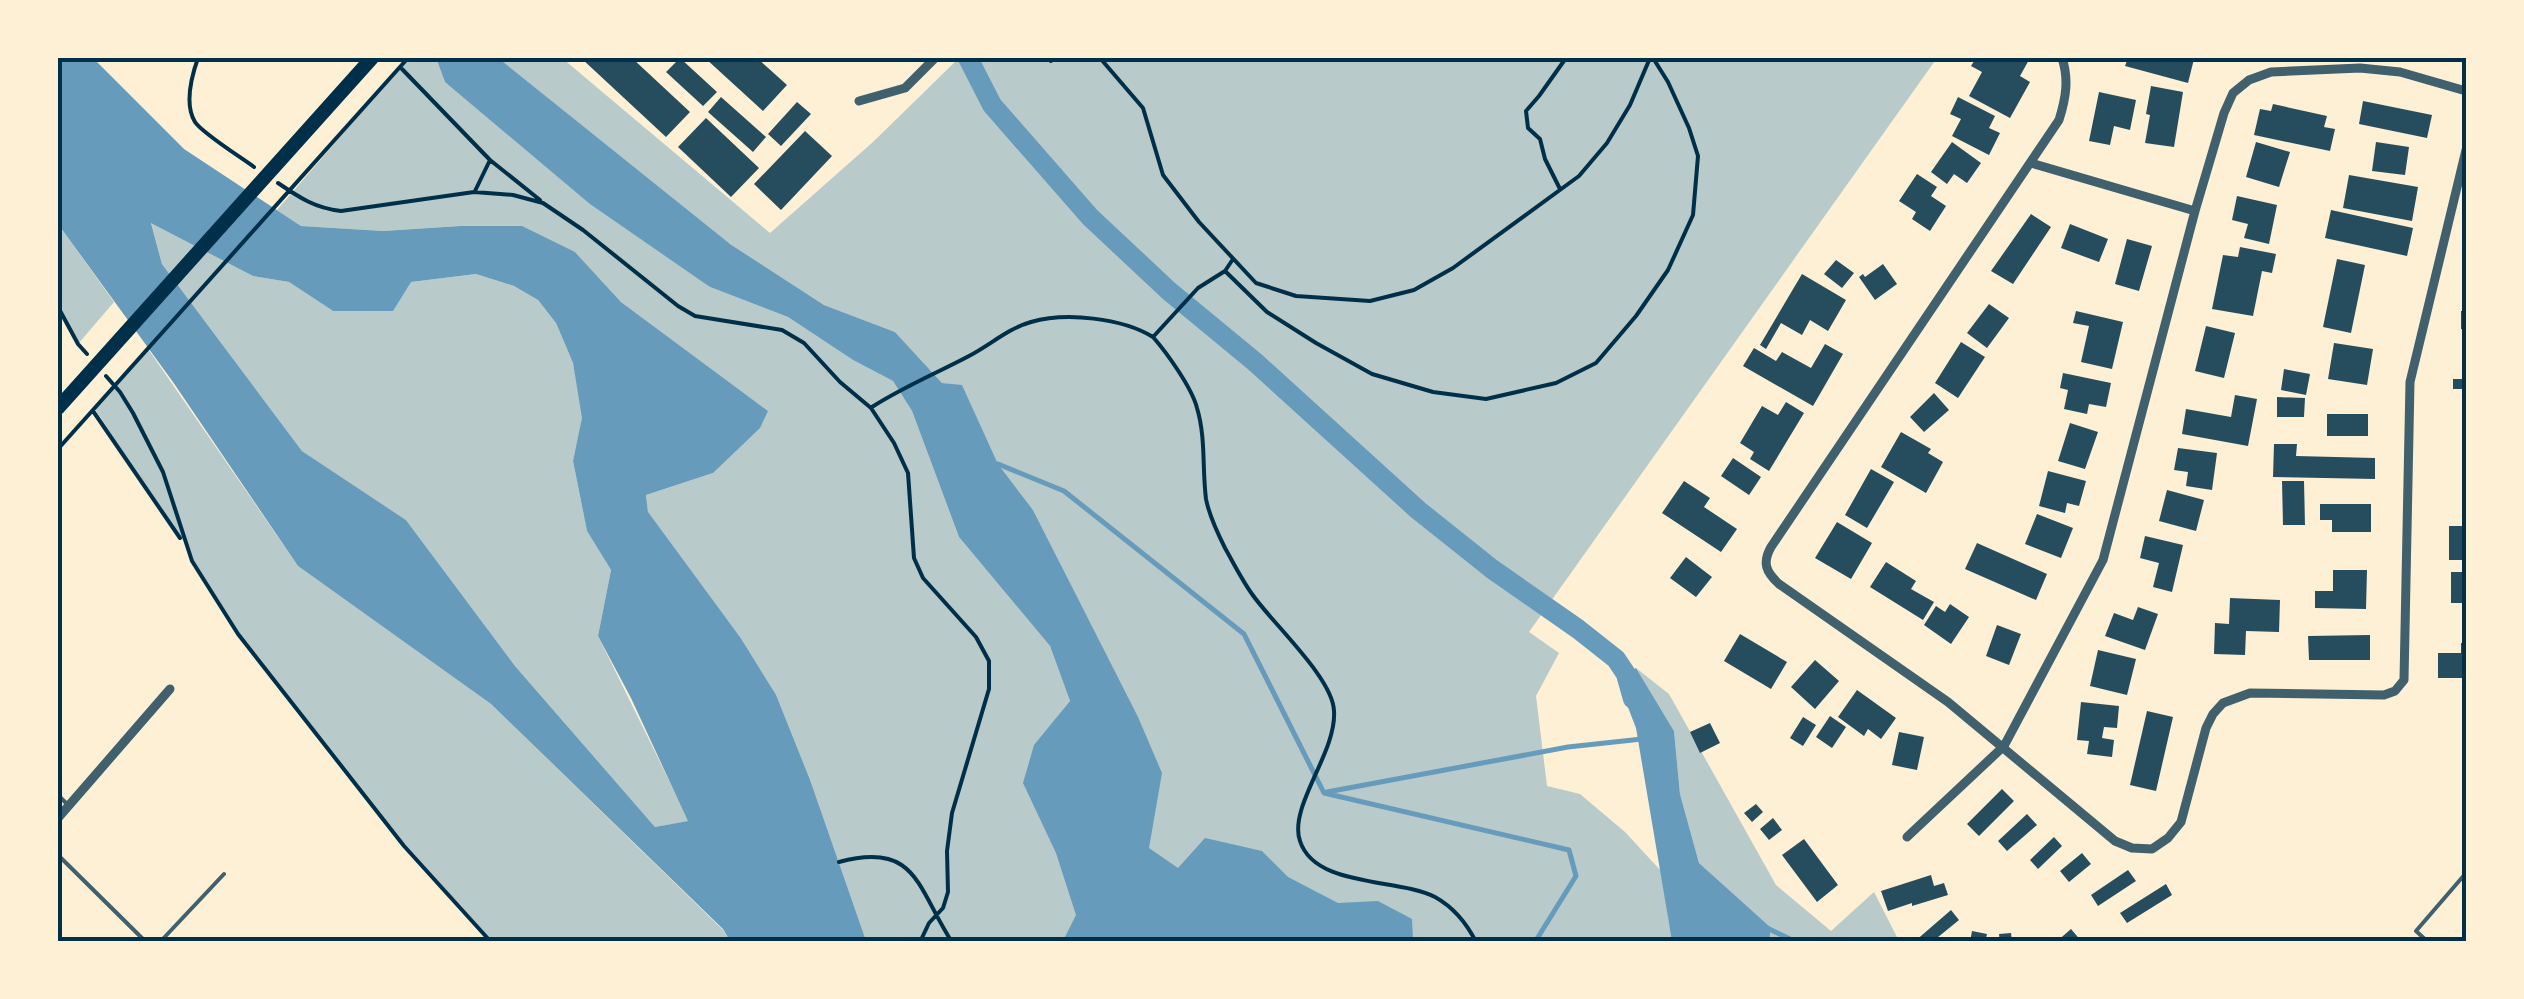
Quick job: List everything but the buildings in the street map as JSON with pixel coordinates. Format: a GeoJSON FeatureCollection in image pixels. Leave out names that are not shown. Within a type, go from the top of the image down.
{"type":"FeatureCollection","features":[{"type":"Feature","properties":{"kind":"main road"},"geometry":{"type":"LineString","coordinates":[[58,408],[372,58]]}},
{"type":"Feature","properties":{"kind":"street"},"geometry":{"type":"LineString","coordinates":[[860,101],[906,88],[935,58]]}},
{"type":"Feature","properties":{"kind":"street"},"geometry":{"type":"LineString","coordinates":[[2062,58],[2066,98],[2059,120],[1771,547],[1766,566],[1779,584],[1948,702],[2115,841],[2132,848],[2152,849],[2181,822],[2206,728],[2223,703],[2250,692],[2384,695],[2401,687],[2406,674],[2410,382],[2466,150]]}},
{"type":"Feature","properties":{"kind":"street"},"geometry":{"type":"LineString","coordinates":[[1907,836],[2004,746],[2103,560],[2196,211],[2224,113],[2234,93],[2249,80],[2271,72],[2360,68],[2400,72],[2466,90]]}},
{"type":"Feature","properties":{"kind":"street"},"geometry":{"type":"LineString","coordinates":[[2031,163],[2196,211]]}},
{"type":"Feature","properties":{"kind":"street"},"geometry":{"type":"LineString","coordinates":[[58,818],[170,688]]}},
{"type":"Feature","properties":{"kind":"lane"},"geometry":{"type":"LineString","coordinates":[[58,795],[69,806]]}},
{"type":"Feature","properties":{"kind":"lane"},"geometry":{"type":"LineString","coordinates":[[58,855],[146,942]]}},
{"type":"Feature","properties":{"kind":"lane"},"geometry":{"type":"LineString","coordinates":[[2428,942],[2416,931],[2464,880],[2466,872]]}},
{"type":"Feature","properties":{"kind":"lane"},"geometry":{"type":"LineString","coordinates":[[160,942],[224,874]]}},
{"type":"Feature","properties":{"kind":"path"},"geometry":{"type":"LineString","coordinates":[[198,58],[190,102],[196,122],[258,170]]}},
{"type":"Feature","properties":{"kind":"path"},"geometry":{"type":"LineString","coordinates":[[58,449],[408,58]]}},
{"type":"Feature","properties":{"kind":"path"},"geometry":{"type":"LineString","coordinates":[[1100,58],[1143,108],[1162,175],[1198,222],[1256,283],[1296,296],[1370,301],[1414,290],[1453,268],[1578,176],[1607,143],[1652,58]]}},
{"type":"Feature","properties":{"kind":"path"},"geometry":{"type":"LineString","coordinates":[[1561,190],[1540,139],[1528,128],[1526,110],[1566,58]]}},
{"type":"Feature","properties":{"kind":"path"},"geometry":{"type":"LineString","coordinates":[[1225,271],[1267,312],[1372,374],[1434,392],[1486,399],[1556,383],[1596,363],[1636,316],[1668,270],[1692,214],[1698,156],[1668,82],[1652,58]]}},
{"type":"Feature","properties":{"kind":"path"},"geometry":{"type":"LineString","coordinates":[[400,67],[490,160],[678,306],[696,316],[782,330],[804,343],[871,408],[894,443],[908,474],[914,558],[923,578],[976,637],[989,661],[989,688],[952,813],[947,851],[948,892],[943,908],[929,923],[920,942]]}},
{"type":"Feature","properties":{"kind":"path"},"geometry":{"type":"LineString","coordinates":[[474,192],[490,160]]}},
{"type":"Feature","properties":{"kind":"path"},"geometry":{"type":"LineString","coordinates":[[274,181],[307,203],[341,211],[474,192],[513,195],[543,203]]}},
{"type":"Feature","properties":{"kind":"path"},"geometry":{"type":"LineString","coordinates":[[1153,338],[1198,288],[1225,271],[1233,259]]}},
{"type":"Feature","properties":{"kind":"path"},"geometry":{"type":"LineString","coordinates":[[58,306],[88,356]]}},
{"type":"Feature","properties":{"kind":"path"},"geometry":{"type":"LineString","coordinates":[[871,408],[1033,321],[1112,321],[1142,330],[1153,338],[1197,404],[1204,443],[1207,504],[1224,545],[1251,594],[1328,688],[1335,710],[1332,734],[1297,824],[1300,844],[1314,860],[1334,873],[1436,898],[1468,926],[1476,942]]}},
{"type":"Feature","properties":{"kind":"path"},"geometry":{"type":"LineString","coordinates":[[99,368],[120,392],[162,472],[192,561],[238,634],[404,846],[490,942]]}},
{"type":"Feature","properties":{"kind":"path"},"geometry":{"type":"LineString","coordinates":[[94,410],[184,541]]}},
{"type":"Feature","properties":{"kind":"path"},"geometry":{"type":"LineString","coordinates":[[839,862],[878,856],[908,868],[952,942]]}},
{"type":"Feature","properties":{"kind":"shaded area"},"geometry":{"type":"Polygon","coordinates":[[[408,58],[436,58],[445,82],[710,287],[788,317],[893,381],[912,411],[959,537],[1050,646],[1070,701],[1044,734],[1137,717],[1033,510],[998,464],[962,386],[942,383],[895,332],[824,305],[730,244],[473,58],[562,58],[770,233],[873,142],[959,58],[1937,58],[1529,632],[1559,653],[1536,696],[1547,786],[1580,794],[1625,832],[1662,872],[1669,922],[1737,898],[1699,863],[1680,794],[1674,731],[1636,668],[1669,694],[1776,885],[1831,931],[1874,892],[1899,941],[866,941],[740,637],[648,513],[646,495],[713,473],[768,411],[621,302],[575,252],[460,226],[383,231],[301,226],[277,210],[408,58]]]}},
{"type":"Feature","properties":{"kind":"shaded area"},"geometry":{"type":"Polygon","coordinates":[[[151,222],[253,276],[289,282],[333,311],[411,282],[476,274],[514,286],[538,300],[556,323],[573,363],[583,418],[573,461],[587,531],[611,570],[598,636],[689,821],[655,827],[515,666],[406,520],[302,451],[162,264],[151,222]]]}},
{"type":"Feature","properties":{"kind":"shaded area"},"geometry":{"type":"Polygon","coordinates":[[[58,224],[114,302],[78,344],[58,307],[58,224]]]}},
{"type":"Feature","properties":{"kind":"shaded area"},"geometry":{"type":"Polygon","coordinates":[[[148,349],[298,566],[491,704],[730,941],[491,941],[404,846],[238,634],[192,561],[184,541],[95,409],[148,349]]]}},
{"type":"Feature","properties":{"kind":"water"},"geometry":{"type":"Polygon","coordinates":[[[58,58],[93,58],[184,149],[301,226],[383,231],[522,226],[575,252],[621,302],[768,411],[760,428],[713,473],[646,495],[648,512],[740,637],[776,695],[866,941],[730,941],[723,929],[491,704],[298,566],[173,382],[58,224],[58,58]],[[151,223],[162,264],[302,451],[406,520],[515,666],[655,827],[688,821],[598,636],[611,570],[587,531],[573,461],[582,418],[573,363],[556,323],[538,300],[514,286],[476,274],[411,282],[393,311],[333,311],[289,282],[253,276],[151,223]]]}},
{"type":"Feature","properties":{"kind":"water"},"geometry":{"type":"Polygon","coordinates":[[[436,58],[498,58],[730,244],[824,305],[895,332],[942,383],[962,385],[998,464],[1033,510],[1138,717],[1162,773],[1149,848],[1178,868],[1205,838],[1262,851],[1288,877],[1338,903],[1378,901],[1412,919],[1413,941],[1063,941],[1076,915],[1056,853],[1023,783],[1034,745],[1070,701],[1050,646],[959,537],[912,411],[893,381],[788,317],[710,287],[590,204],[445,82],[436,58]]]}},
{"type":"Feature","properties":{"kind":"water"},"geometry":{"type":"Polygon","coordinates":[[[1636,668],[1674,731],[1680,794],[1699,863],[1771,928],[1769,941],[1672,941],[1636,728],[1617,679],[1636,668]]]}},
{"type":"Feature","properties":{"kind":"waterway"},"geometry":{"type":"LineString","coordinates":[[968,58],[992,105],[1090,217],[1418,510],[1616,659],[1626,674],[1633,699]]}},
{"type":"Feature","properties":{"kind":"waterway"},"geometry":{"type":"LineString","coordinates":[[998,464],[1064,491],[1244,634],[1324,793],[1569,850],[1576,876],[1535,942]]}},
{"type":"Feature","properties":{"kind":"waterway"},"geometry":{"type":"LineString","coordinates":[[1327,792],[1568,747],[1642,739]]}},
{"type":"Feature","properties":{"kind":"waterway"},"geometry":{"type":"LineString","coordinates":[[1767,928],[1796,942]]}}]}
